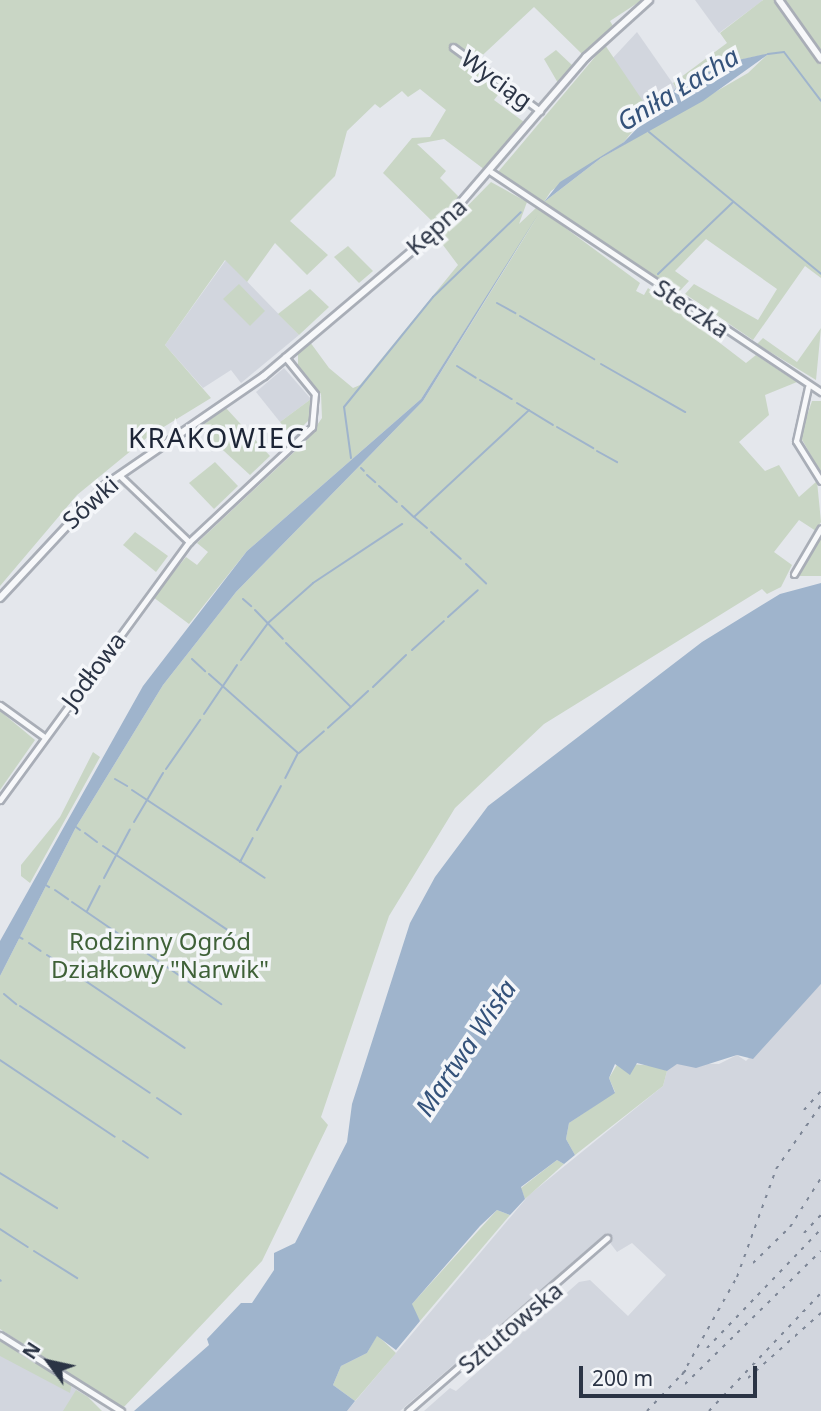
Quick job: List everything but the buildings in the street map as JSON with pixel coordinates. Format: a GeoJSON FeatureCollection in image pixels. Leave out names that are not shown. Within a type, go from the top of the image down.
{"type":"FeatureCollection","features":[{"type":"Feature","properties":{"kind":"street","name":"Kępna"},"geometry":{"type":"LineString","coordinates":[[196,423],[285,358],[438,229],[491,172],[540,110],[594,49],[649,0]]}},
{"type":"Feature","properties":{"kind":"street"},"geometry":{"type":"LineString","coordinates":[[779,0],[821,59]]}},
{"type":"Feature","properties":{"kind":"street","name":"Wyciąg"},"geometry":{"type":"LineString","coordinates":[[453,47],[540,110]]}},
{"type":"Feature","properties":{"kind":"street","name":"Steczka"},"geometry":{"type":"LineString","coordinates":[[491,172],[808,387],[821,392]]}},
{"type":"Feature","properties":{"kind":"street","name":"Jodłowa"},"geometry":{"type":"LineString","coordinates":[[0,800],[43,736],[189,541],[315,420],[315,394],[285,358]]}},
{"type":"Feature","properties":{"kind":"street"},"geometry":{"type":"LineString","coordinates":[[808,387],[796,441],[821,481]]}},
{"type":"Feature","properties":{"kind":"street","name":"Sówki"},"geometry":{"type":"LineString","coordinates":[[0,598],[119,475],[196,423]]}},
{"type":"Feature","properties":{"kind":"street"},"geometry":{"type":"LineString","coordinates":[[119,475],[189,541]]}},
{"type":"Feature","properties":{"kind":"street"},"geometry":{"type":"LineString","coordinates":[[794,574],[821,528]]}},
{"type":"Feature","properties":{"kind":"street"},"geometry":{"type":"LineString","coordinates":[[0,705],[43,736]]}},
{"type":"Feature","properties":{"kind":"street","name":"Sztutowska"},"geometry":{"type":"LineString","coordinates":[[408,1411],[607,1238]]}},
{"type":"Feature","properties":{"kind":"street"},"geometry":{"type":"LineString","coordinates":[[0,1335],[121,1411]]}},
{"type":"Feature","properties":{"kind":"shaded area"},"geometry":{"type":"Polygon","coordinates":[[[695,0],[762,0],[762,1],[719,33],[695,0]]]}},
{"type":"Feature","properties":{"kind":"shaded area"},"geometry":{"type":"Polygon","coordinates":[[[637,32],[676,88],[649,110],[611,60],[637,32]]]}},
{"type":"Feature","properties":{"kind":"shaded area"},"geometry":{"type":"Polygon","coordinates":[[[226,260],[299,335],[241,383],[231,370],[203,388],[165,345],[226,260]]]}},
{"type":"Feature","properties":{"kind":"shaded area"},"geometry":{"type":"Polygon","coordinates":[[[284,368],[311,399],[280,422],[256,392],[284,368]]]}},
{"type":"Feature","properties":{"kind":"shaded area"},"geometry":{"type":"Polygon","coordinates":[[[821,984],[821,1411],[424,1411],[450,1388],[456,1391],[579,1282],[590,1280],[628,1316],[666,1275],[632,1243],[617,1252],[604,1235],[400,1411],[347,1411],[529,1195],[663,1086],[667,1071],[677,1063],[719,1064],[737,1055],[746,1061],[821,984]]]}},
{"type":"Feature","properties":{"kind":"shaded area"},"geometry":{"type":"Polygon","coordinates":[[[0,1342],[88,1397],[89,1411],[0,1411],[0,1342]]]}},
{"type":"Feature","properties":{"kind":"green space"},"geometry":{"type":"Polygon","coordinates":[[[0,0],[642,0],[610,21],[613,26],[582,54],[534,7],[472,65],[504,87],[494,100],[524,122],[485,170],[444,139],[417,144],[446,171],[440,178],[461,199],[435,224],[383,173],[412,138],[430,137],[446,110],[420,89],[408,97],[402,91],[380,108],[375,104],[347,131],[335,176],[290,221],[328,255],[307,275],[275,243],[247,282],[225,260],[165,345],[211,398],[149,436],[77,495],[0,586],[0,0]]]}},
{"type":"Feature","properties":{"kind":"green space"},"geometry":{"type":"Polygon","coordinates":[[[763,0],[774,0],[821,64],[821,278],[805,266],[753,340],[685,294],[694,284],[758,320],[777,289],[706,239],[675,271],[689,281],[676,295],[498,172],[605,45],[649,110],[624,142],[551,191],[544,202],[601,158],[748,73],[768,54],[729,62],[676,88],[673,83],[727,43],[720,33],[763,0]]]}},
{"type":"Feature","properties":{"kind":"green space"},"geometry":{"type":"Polygon","coordinates":[[[782,0],[821,0],[821,53],[819,50],[782,0]]]}},
{"type":"Feature","properties":{"kind":"green space"},"geometry":{"type":"Polygon","coordinates":[[[556,50],[573,66],[558,83],[544,59],[556,50]]]}},
{"type":"Feature","properties":{"kind":"green space","name":"Rodzinny Ogród Działkowy \"Narwik\""},"geometry":{"type":"Polygon","coordinates":[[[491,182],[527,202],[519,224],[537,207],[640,283],[636,291],[644,295],[648,288],[746,363],[756,355],[797,382],[765,395],[769,415],[739,442],[765,471],[779,465],[799,497],[817,481],[821,522],[816,531],[799,520],[774,552],[792,565],[781,587],[767,594],[762,589],[544,724],[455,808],[389,916],[321,1117],[328,1125],[262,1261],[123,1408],[0,1329],[0,976],[76,827],[163,685],[236,592],[423,401],[539,214],[421,399],[247,551],[189,624],[153,597],[186,557],[197,565],[208,552],[197,543],[306,441],[322,418],[321,394],[298,365],[298,353],[310,342],[329,368],[353,388],[360,385],[458,265],[437,237],[491,182]]]}},
{"type":"Feature","properties":{"kind":"green space"},"geometry":{"type":"Polygon","coordinates":[[[348,246],[373,271],[359,283],[334,257],[348,246]]]}},
{"type":"Feature","properties":{"kind":"green space"},"geometry":{"type":"Polygon","coordinates":[[[239,284],[265,311],[250,326],[223,299],[239,284]]]}},
{"type":"Feature","properties":{"kind":"green space"},"geometry":{"type":"Polygon","coordinates":[[[310,289],[329,307],[299,335],[278,314],[310,289]]]}},
{"type":"Feature","properties":{"kind":"green space"},"geometry":{"type":"Polygon","coordinates":[[[821,328],[816,380],[757,344],[763,338],[797,362],[821,328]]]}},
{"type":"Feature","properties":{"kind":"green space"},"geometry":{"type":"Polygon","coordinates":[[[311,399],[311,418],[292,437],[280,422],[311,399]]]}},
{"type":"Feature","properties":{"kind":"green space"},"geometry":{"type":"Polygon","coordinates":[[[812,401],[821,401],[821,473],[800,436],[812,401]]]}},
{"type":"Feature","properties":{"kind":"green space"},"geometry":{"type":"Polygon","coordinates":[[[226,408],[270,456],[250,475],[199,428],[226,408]]]}},
{"type":"Feature","properties":{"kind":"green space"},"geometry":{"type":"Polygon","coordinates":[[[215,462],[238,486],[214,509],[189,483],[215,462]]]}},
{"type":"Feature","properties":{"kind":"green space"},"geometry":{"type":"Polygon","coordinates":[[[135,532],[168,556],[156,572],[123,545],[135,532]]]}},
{"type":"Feature","properties":{"kind":"green space"},"geometry":{"type":"Polygon","coordinates":[[[821,533],[821,576],[796,576],[796,567],[821,533]]]}},
{"type":"Feature","properties":{"kind":"green space"},"geometry":{"type":"Polygon","coordinates":[[[0,711],[35,740],[0,790],[0,711]]]}},
{"type":"Feature","properties":{"kind":"green space"},"geometry":{"type":"Polygon","coordinates":[[[93,752],[100,757],[30,883],[21,876],[21,865],[60,817],[93,752]]]}},
{"type":"Feature","properties":{"kind":"green space"},"geometry":{"type":"Polygon","coordinates":[[[618,1063],[656,1066],[667,1071],[663,1086],[575,1155],[566,1139],[569,1123],[615,1092],[609,1078],[618,1063]]]}},
{"type":"Feature","properties":{"kind":"green space"},"geometry":{"type":"Polygon","coordinates":[[[557,1160],[564,1164],[525,1199],[521,1188],[557,1160]]]}},
{"type":"Feature","properties":{"kind":"green space"},"geometry":{"type":"Polygon","coordinates":[[[497,1210],[510,1215],[420,1321],[411,1305],[497,1210]]]}},
{"type":"Feature","properties":{"kind":"green space"},"geometry":{"type":"Polygon","coordinates":[[[377,1335],[396,1353],[355,1401],[333,1385],[341,1366],[367,1353],[377,1335]]]}},
{"type":"Feature","properties":{"kind":"green space"},"geometry":{"type":"Polygon","coordinates":[[[0,1339],[72,1383],[70,1393],[0,1356],[0,1339]]]}},
{"type":"Feature","properties":{"kind":"green space"},"geometry":{"type":"Polygon","coordinates":[[[76,1390],[88,1397],[102,1411],[63,1411],[76,1390]]]}},
{"type":"Feature","properties":{"kind":"water","name":"Gniła Łacha"},"geometry":{"type":"Polygon","coordinates":[[[770,53],[703,101],[601,158],[544,202],[560,182],[624,142],[676,88],[729,62],[770,53]]]}},
{"type":"Feature","properties":{"kind":"water"},"geometry":{"type":"Polygon","coordinates":[[[539,213],[423,401],[236,592],[163,685],[76,827],[0,976],[0,941],[143,686],[247,551],[421,399],[539,213]]]}},
{"type":"Feature","properties":{"kind":"water","name":"Martwa Wisła"},"geometry":{"type":"Polygon","coordinates":[[[821,583],[821,984],[753,1059],[737,1055],[696,1068],[677,1064],[667,1071],[637,1063],[630,1075],[615,1064],[609,1078],[615,1093],[569,1123],[566,1139],[575,1155],[564,1164],[557,1160],[521,1187],[525,1199],[510,1215],[497,1210],[480,1226],[412,1304],[420,1321],[396,1350],[377,1336],[367,1353],[341,1366],[333,1385],[355,1401],[347,1411],[134,1411],[209,1345],[207,1339],[241,1303],[252,1303],[274,1270],[274,1253],[295,1243],[347,1142],[352,1104],[410,923],[435,877],[488,806],[702,642],[780,594],[821,583]]]}},
{"type":"Feature","properties":{"kind":"waterway","name":"Gniła Łacha"},"geometry":{"type":"LineString","coordinates":[[768,54],[784,52],[821,101]]}},
{"type":"Feature","properties":{"kind":"waterway"},"geometry":{"type":"LineString","coordinates":[[649,132],[821,274]]}},
{"type":"Feature","properties":{"kind":"waterway"},"geometry":{"type":"LineString","coordinates":[[658,274],[733,202]]}},
{"type":"Feature","properties":{"kind":"waterway"},"geometry":{"type":"LineString","coordinates":[[351,458],[344,407],[433,297],[521,212]]}},
{"type":"Feature","properties":{"kind":"waterway"},"geometry":{"type":"LineString","coordinates":[[497,303],[515,313]]}},
{"type":"Feature","properties":{"kind":"waterway"},"geometry":{"type":"LineString","coordinates":[[520,316],[594,359]]}},
{"type":"Feature","properties":{"kind":"waterway"},"geometry":{"type":"LineString","coordinates":[[601,364],[685,412]]}},
{"type":"Feature","properties":{"kind":"waterway"},"geometry":{"type":"LineString","coordinates":[[457,366],[476,378]]}},
{"type":"Feature","properties":{"kind":"waterway"},"geometry":{"type":"LineString","coordinates":[[480,380],[512,399]]}},
{"type":"Feature","properties":{"kind":"waterway"},"geometry":{"type":"LineString","coordinates":[[517,403],[553,425]]}},
{"type":"Feature","properties":{"kind":"waterway"},"geometry":{"type":"LineString","coordinates":[[402,506],[414,517],[529,410]]}},
{"type":"Feature","properties":{"kind":"waterway"},"geometry":{"type":"LineString","coordinates":[[557,427],[593,448]]}},
{"type":"Feature","properties":{"kind":"waterway"},"geometry":{"type":"LineString","coordinates":[[597,451],[617,462]]}},
{"type":"Feature","properties":{"kind":"waterway"},"geometry":{"type":"LineString","coordinates":[[361,468],[364,471]]}},
{"type":"Feature","properties":{"kind":"waterway"},"geometry":{"type":"LineString","coordinates":[[367,475],[375,482]]}},
{"type":"Feature","properties":{"kind":"waterway"},"geometry":{"type":"LineString","coordinates":[[379,486],[397,502]]}},
{"type":"Feature","properties":{"kind":"waterway"},"geometry":{"type":"LineString","coordinates":[[414,517],[427,528]]}},
{"type":"Feature","properties":{"kind":"waterway"},"geometry":{"type":"LineString","coordinates":[[241,660],[268,623],[313,583],[402,524]]}},
{"type":"Feature","properties":{"kind":"waterway"},"geometry":{"type":"LineString","coordinates":[[431,532],[461,559]]}},
{"type":"Feature","properties":{"kind":"waterway"},"geometry":{"type":"LineString","coordinates":[[466,564],[486,583]]}},
{"type":"Feature","properties":{"kind":"waterway"},"geometry":{"type":"LineString","coordinates":[[448,617],[478,590]]}},
{"type":"Feature","properties":{"kind":"waterway"},"geometry":{"type":"LineString","coordinates":[[243,599],[251,606]]}},
{"type":"Feature","properties":{"kind":"waterway"},"geometry":{"type":"LineString","coordinates":[[255,610],[283,639]]}},
{"type":"Feature","properties":{"kind":"waterway"},"geometry":{"type":"LineString","coordinates":[[412,650],[444,621]]}},
{"type":"Feature","properties":{"kind":"waterway"},"geometry":{"type":"LineString","coordinates":[[286,643],[351,707],[328,728]]}},
{"type":"Feature","properties":{"kind":"waterway"},"geometry":{"type":"LineString","coordinates":[[373,687],[406,655]]}},
{"type":"Feature","properties":{"kind":"waterway"},"geometry":{"type":"LineString","coordinates":[[192,659],[205,671]]}},
{"type":"Feature","properties":{"kind":"waterway"},"geometry":{"type":"LineString","coordinates":[[204,714],[237,665]]}},
{"type":"Feature","properties":{"kind":"waterway"},"geometry":{"type":"LineString","coordinates":[[209,674],[298,753],[285,778]]}},
{"type":"Feature","properties":{"kind":"waterway"},"geometry":{"type":"LineString","coordinates":[[352,706],[368,691]]}},
{"type":"Feature","properties":{"kind":"waterway"},"geometry":{"type":"LineString","coordinates":[[166,769],[200,720]]}},
{"type":"Feature","properties":{"kind":"waterway"},"geometry":{"type":"LineString","coordinates":[[299,753],[324,731]]}},
{"type":"Feature","properties":{"kind":"waterway"},"geometry":{"type":"LineString","coordinates":[[134,822],[163,773]]}},
{"type":"Feature","properties":{"kind":"waterway"},"geometry":{"type":"LineString","coordinates":[[115,779],[127,786]]}},
{"type":"Feature","properties":{"kind":"waterway"},"geometry":{"type":"LineString","coordinates":[[257,830],[281,786]]}},
{"type":"Feature","properties":{"kind":"waterway"},"geometry":{"type":"LineString","coordinates":[[132,790],[265,878]]}},
{"type":"Feature","properties":{"kind":"waterway"},"geometry":{"type":"LineString","coordinates":[[76,827],[80,830]]}},
{"type":"Feature","properties":{"kind":"waterway"},"geometry":{"type":"LineString","coordinates":[[104,878],[130,829]]}},
{"type":"Feature","properties":{"kind":"waterway"},"geometry":{"type":"LineString","coordinates":[[85,833],[97,842]]}},
{"type":"Feature","properties":{"kind":"waterway"},"geometry":{"type":"LineString","coordinates":[[240,862],[253,838]]}},
{"type":"Feature","properties":{"kind":"waterway"},"geometry":{"type":"LineString","coordinates":[[103,846],[235,935]]}},
{"type":"Feature","properties":{"kind":"waterway"},"geometry":{"type":"LineString","coordinates":[[44,884],[49,887]]}},
{"type":"Feature","properties":{"kind":"waterway"},"geometry":{"type":"LineString","coordinates":[[87,911],[100,886]]}},
{"type":"Feature","properties":{"kind":"waterway"},"geometry":{"type":"LineString","coordinates":[[55,890],[68,899]]}},
{"type":"Feature","properties":{"kind":"waterway"},"geometry":{"type":"LineString","coordinates":[[72,902],[221,1004]]}},
{"type":"Feature","properties":{"kind":"waterway"},"geometry":{"type":"LineString","coordinates":[[19,937],[23,939]]}},
{"type":"Feature","properties":{"kind":"waterway"},"geometry":{"type":"LineString","coordinates":[[29,943],[41,951]]}},
{"type":"Feature","properties":{"kind":"waterway"},"geometry":{"type":"LineString","coordinates":[[47,955],[185,1048]]}},
{"type":"Feature","properties":{"kind":"waterway"},"geometry":{"type":"LineString","coordinates":[[4,994],[16,1004]]}},
{"type":"Feature","properties":{"kind":"waterway"},"geometry":{"type":"LineString","coordinates":[[20,1006],[150,1093]]}},
{"type":"Feature","properties":{"kind":"waterway"},"geometry":{"type":"LineString","coordinates":[[0,1060],[115,1137]]}},
{"type":"Feature","properties":{"kind":"waterway"},"geometry":{"type":"LineString","coordinates":[[157,1098],[181,1114]]}},
{"type":"Feature","properties":{"kind":"waterway"},"geometry":{"type":"LineString","coordinates":[[123,1141],[148,1158]]}},
{"type":"Feature","properties":{"kind":"waterway"},"geometry":{"type":"LineString","coordinates":[[0,1173],[57,1208]]}},
{"type":"Feature","properties":{"kind":"waterway"},"geometry":{"type":"LineString","coordinates":[[0,1229],[28,1247]]}},
{"type":"Feature","properties":{"kind":"waterway"},"geometry":{"type":"LineString","coordinates":[[34,1251],[77,1278]]}},
{"type":"Feature","properties":{"kind":"railway"},"geometry":{"type":"LineString","coordinates":[[804,1110],[821,1091]]}},
{"type":"Feature","properties":{"kind":"railway"},"geometry":{"type":"LineString","coordinates":[[682,1375],[737,1277],[776,1169],[821,1105]]}},
{"type":"Feature","properties":{"kind":"railway"},"geometry":{"type":"LineString","coordinates":[[753,1263],[790,1227],[821,1178]]}},
{"type":"Feature","properties":{"kind":"railway"},"geometry":{"type":"LineString","coordinates":[[804,1233],[821,1215]]}},
{"type":"Feature","properties":{"kind":"railway"},"geometry":{"type":"LineString","coordinates":[[707,1348],[821,1229]]}},
{"type":"Feature","properties":{"kind":"railway"},"geometry":{"type":"LineString","coordinates":[[685,1384],[821,1251]]}},
{"type":"Feature","properties":{"kind":"railway"},"geometry":{"type":"LineString","coordinates":[[709,1411],[821,1293]]}},
{"type":"Feature","properties":{"kind":"railway"},"geometry":{"type":"LineString","coordinates":[[748,1378],[821,1313]]}},
{"type":"Feature","properties":{"kind":"railway"},"geometry":{"type":"LineString","coordinates":[[647,1411],[688,1368]]}},
{"type":"Feature","properties":{"kind":"district","name":"KRAKOWIEC"},"geometry":{"type":"Point","coordinates":[217,437]}}]}
